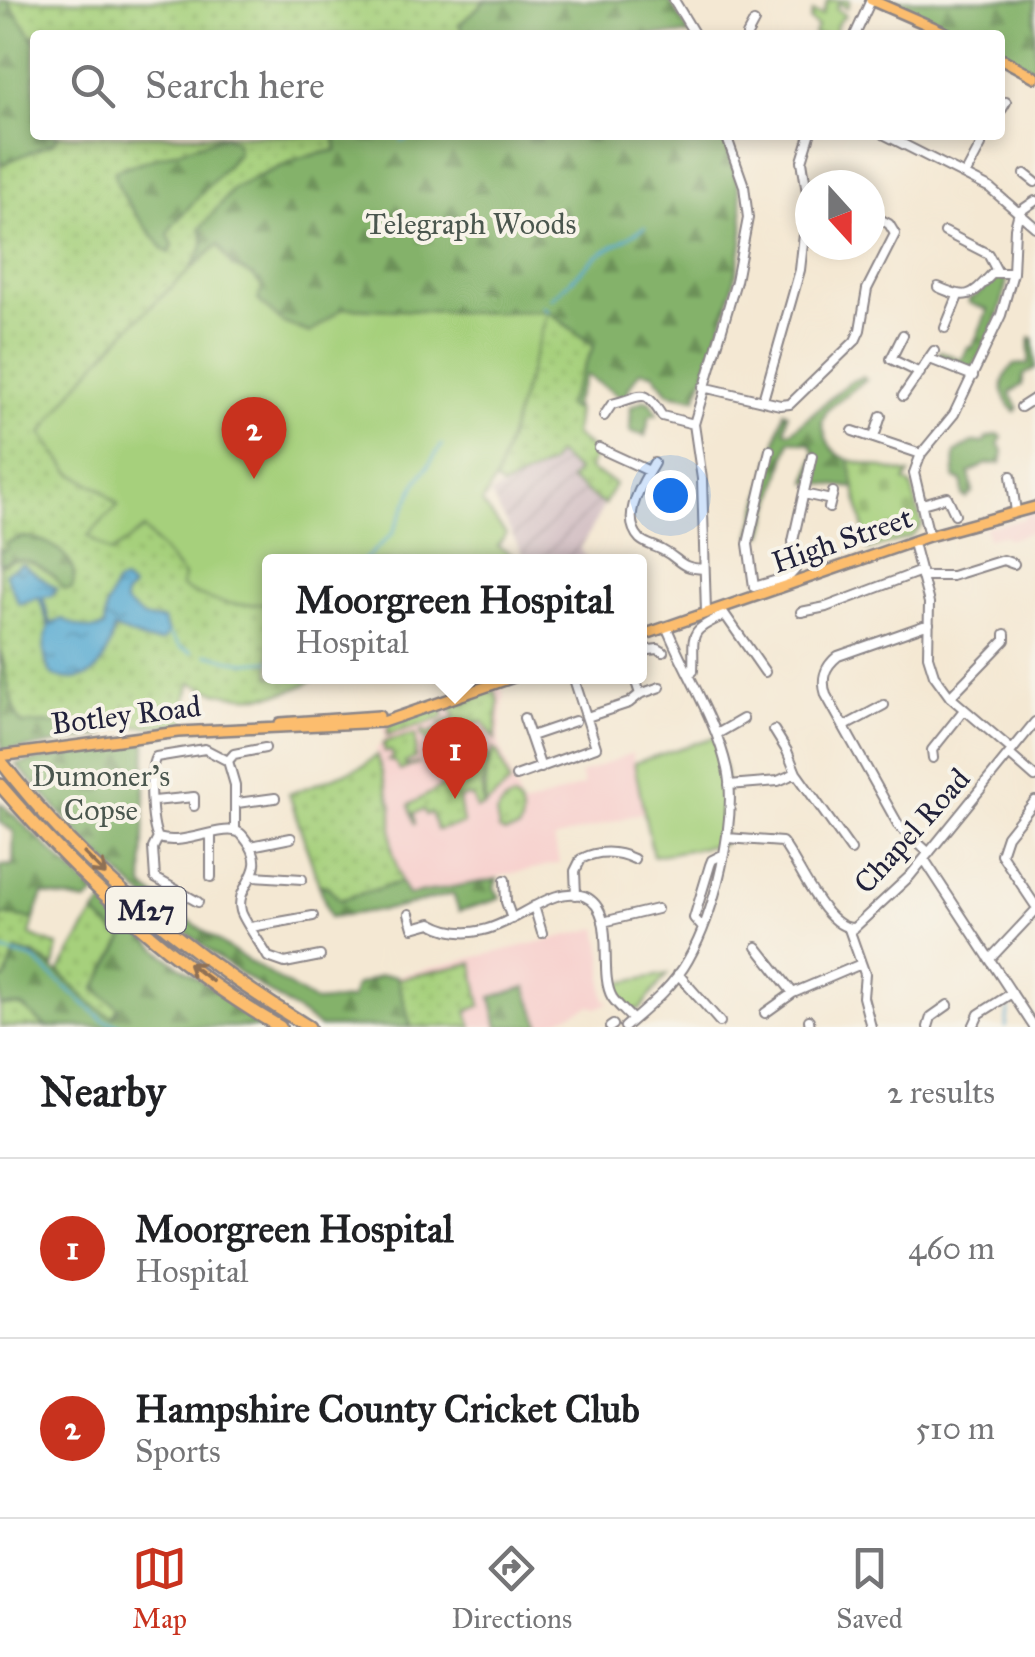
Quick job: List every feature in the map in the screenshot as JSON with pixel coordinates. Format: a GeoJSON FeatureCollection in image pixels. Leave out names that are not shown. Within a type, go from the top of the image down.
{"type":"FeatureCollection","features":[{"type":"Feature","properties":{"kind":"highway","name":"M27"},"geometry":{"type":"LineString","coordinates":[[0,758],[59,828],[152,915],[258,996],[309,1027]]}},
{"type":"Feature","properties":{"kind":"highway","name":"M27"},"geometry":{"type":"LineString","coordinates":[[0,785],[55,849],[156,938],[249,1009],[280,1027]]}},
{"type":"Feature","properties":{"kind":"main road"},"geometry":{"type":"LineString","coordinates":[[871,0],[931,30]]}},
{"type":"Feature","properties":{"kind":"main road"},"geometry":{"type":"LineString","coordinates":[[1005,61],[1035,77]]}},
{"type":"Feature","properties":{"kind":"main road","name":"High Street"},"geometry":{"type":"LineString","coordinates":[[667,628],[706,612],[723,612],[784,582],[1035,507]]}},
{"type":"Feature","properties":{"kind":"main road"},"geometry":{"type":"LineString","coordinates":[[647,634],[667,628]]}},
{"type":"Feature","properties":{"kind":"main road","name":"Botley Road"},"geometry":{"type":"LineString","coordinates":[[0,758],[120,737],[412,712],[494,684]]}},
{"type":"Feature","properties":{"kind":"street"},"geometry":{"type":"LineString","coordinates":[[674,0],[692,30]]}},
{"type":"Feature","properties":{"kind":"street"},"geometry":{"type":"LineString","coordinates":[[856,30],[871,0]]}},
{"type":"Feature","properties":{"kind":"street"},"geometry":{"type":"LineString","coordinates":[[750,30],[754,22]]}},
{"type":"Feature","properties":{"kind":"street"},"geometry":{"type":"LineString","coordinates":[[706,612],[702,479],[694,424],[736,281],[748,218],[744,186],[728,140]]}},
{"type":"Feature","properties":{"kind":"street"},"geometry":{"type":"LineString","coordinates":[[804,170],[802,161],[808,140]]}},
{"type":"Feature","properties":{"kind":"street"},"geometry":{"type":"LineString","coordinates":[[895,140],[990,188],[1035,227]]}},
{"type":"Feature","properties":{"kind":"street"},"geometry":{"type":"LineString","coordinates":[[908,147],[912,140]]}},
{"type":"Feature","properties":{"kind":"street"},"geometry":{"type":"LineString","coordinates":[[965,175],[981,146]]}},
{"type":"Feature","properties":{"kind":"street"},"geometry":{"type":"LineString","coordinates":[[1026,174],[1035,182]]}},
{"type":"Feature","properties":{"kind":"street"},"geometry":{"type":"LineString","coordinates":[[929,536],[914,473],[921,454],[948,423],[1002,316],[1013,272],[1019,212],[1035,202]]}},
{"type":"Feature","properties":{"kind":"street"},"geometry":{"type":"LineString","coordinates":[[885,222],[895,231],[885,256]]}},
{"type":"Feature","properties":{"kind":"street"},"geometry":{"type":"LineString","coordinates":[[945,232],[988,254],[997,271]]}},
{"type":"Feature","properties":{"kind":"street"},"geometry":{"type":"LineString","coordinates":[[762,400],[801,260]]}},
{"type":"Feature","properties":{"kind":"street"},"geometry":{"type":"LineString","coordinates":[[704,386],[780,405],[790,404],[853,344],[860,330],[866,289],[883,260]]}},
{"type":"Feature","properties":{"kind":"street"},"geometry":{"type":"LineString","coordinates":[[938,287],[958,296],[977,291],[997,271],[1013,272]]}},
{"type":"Feature","properties":{"kind":"street"},"geometry":{"type":"LineString","coordinates":[[945,328],[958,296]]}},
{"type":"Feature","properties":{"kind":"street"},"geometry":{"type":"LineString","coordinates":[[903,335],[891,359],[920,373]]}},
{"type":"Feature","properties":{"kind":"street"},"geometry":{"type":"LineString","coordinates":[[903,396],[932,355],[973,376]]}},
{"type":"Feature","properties":{"kind":"street"},"geometry":{"type":"LineString","coordinates":[[604,416],[612,404],[644,396],[653,399],[662,416],[694,424]]}},
{"type":"Feature","properties":{"kind":"street"},"geometry":{"type":"LineString","coordinates":[[1026,408],[1035,398]]}},
{"type":"Feature","properties":{"kind":"street"},"geometry":{"type":"LineString","coordinates":[[874,437],[881,416]]}},
{"type":"Feature","properties":{"kind":"street"},"geometry":{"type":"LineString","coordinates":[[853,431],[921,454]]}},
{"type":"Feature","properties":{"kind":"street"},"geometry":{"type":"LineString","coordinates":[[599,448],[652,467],[632,508],[633,526],[640,540],[668,553],[681,566],[704,568]]}},
{"type":"Feature","properties":{"kind":"street"},"geometry":{"type":"LineString","coordinates":[[754,586],[748,544],[770,450]]}},
{"type":"Feature","properties":{"kind":"street"},"geometry":{"type":"LineString","coordinates":[[742,592],[754,586],[784,582],[795,570],[793,541],[812,456]]}},
{"type":"Feature","properties":{"kind":"street"},"geometry":{"type":"LineString","coordinates":[[1010,476],[1016,512]]}},
{"type":"Feature","properties":{"kind":"street"},"geometry":{"type":"LineString","coordinates":[[804,494],[831,500]]}},
{"type":"Feature","properties":{"kind":"street"},"geometry":{"type":"LineString","coordinates":[[922,504],[948,497],[954,514]]}},
{"type":"Feature","properties":{"kind":"street"},"geometry":{"type":"LineString","coordinates":[[913,543],[930,603],[930,663],[938,683],[1035,777]]}},
{"type":"Feature","properties":{"kind":"street"},"geometry":{"type":"LineString","coordinates":[[801,612],[826,609],[922,574],[952,576],[1003,560],[1014,564]]}},
{"type":"Feature","properties":{"kind":"street"},"geometry":{"type":"LineString","coordinates":[[692,671],[693,637],[723,612],[766,672]]}},
{"type":"Feature","properties":{"kind":"street"},"geometry":{"type":"LineString","coordinates":[[929,624],[838,656],[824,676],[824,690],[899,826],[926,856],[1034,1027]]}},
{"type":"Feature","properties":{"kind":"street"},"geometry":{"type":"LineString","coordinates":[[626,1027],[678,974],[702,926],[727,838],[729,784],[717,734],[667,628]]}},
{"type":"Feature","properties":{"kind":"street"},"geometry":{"type":"LineString","coordinates":[[950,697],[1005,640],[1005,634]]}},
{"type":"Feature","properties":{"kind":"street"},"geometry":{"type":"LineString","coordinates":[[647,651],[663,652]]}},
{"type":"Feature","properties":{"kind":"street"},"geometry":{"type":"LineString","coordinates":[[516,776],[596,747],[576,684]]}},
{"type":"Feature","properties":{"kind":"street"},"geometry":{"type":"LineString","coordinates":[[637,684],[640,694]]}},
{"type":"Feature","properties":{"kind":"street"},"geometry":{"type":"LineString","coordinates":[[587,717],[660,687]]}},
{"type":"Feature","properties":{"kind":"street"},"geometry":{"type":"LineString","coordinates":[[844,726],[884,705]]}},
{"type":"Feature","properties":{"kind":"street"},"geometry":{"type":"LineString","coordinates":[[930,752],[964,710]]}},
{"type":"Feature","properties":{"kind":"street"},"geometry":{"type":"LineString","coordinates":[[524,718],[541,768]]}},
{"type":"Feature","properties":{"kind":"street"},"geometry":{"type":"LineString","coordinates":[[717,734],[743,719]]}},
{"type":"Feature","properties":{"kind":"street"},"geometry":{"type":"LineString","coordinates":[[531,736],[575,721]]}},
{"type":"Feature","properties":{"kind":"street","name":"Chapel Road"},"geometry":{"type":"LineString","coordinates":[[727,838],[782,842],[822,904],[849,929],[910,876],[1035,722]]}},
{"type":"Feature","properties":{"kind":"street"},"geometry":{"type":"LineString","coordinates":[[204,749],[210,730]]}},
{"type":"Feature","properties":{"kind":"street"},"geometry":{"type":"LineString","coordinates":[[774,730],[796,773],[851,850]]}},
{"type":"Feature","properties":{"kind":"street"},"geometry":{"type":"LineString","coordinates":[[228,761],[234,754],[252,747],[265,748]]}},
{"type":"Feature","properties":{"kind":"street"},"geometry":{"type":"LineString","coordinates":[[198,902],[155,878],[153,848],[158,838],[153,826],[151,772],[156,757],[204,749],[228,761]]}},
{"type":"Feature","properties":{"kind":"street"},"geometry":{"type":"LineString","coordinates":[[228,761],[237,803],[236,831],[251,846],[256,865],[240,898],[243,917],[268,958],[275,962],[320,956]]}},
{"type":"Feature","properties":{"kind":"street"},"geometry":{"type":"LineString","coordinates":[[729,784],[778,781],[796,773]]}},
{"type":"Feature","properties":{"kind":"street"},"geometry":{"type":"LineString","coordinates":[[154,801],[194,797]]}},
{"type":"Feature","properties":{"kind":"street"},"geometry":{"type":"LineString","coordinates":[[237,803],[275,798]]}},
{"type":"Feature","properties":{"kind":"street"},"geometry":{"type":"LineString","coordinates":[[990,959],[1035,908],[1001,854],[1002,845],[1035,802]]}},
{"type":"Feature","properties":{"kind":"street"},"geometry":{"type":"LineString","coordinates":[[158,838],[170,840],[236,831]]}},
{"type":"Feature","properties":{"kind":"street"},"geometry":{"type":"LineString","coordinates":[[211,836],[211,878]]}},
{"type":"Feature","properties":{"kind":"street"},"geometry":{"type":"LineString","coordinates":[[251,846],[291,838]]}},
{"type":"Feature","properties":{"kind":"street"},"geometry":{"type":"LineString","coordinates":[[702,926],[694,918],[716,847]]}},
{"type":"Feature","properties":{"kind":"street"},"geometry":{"type":"LineString","coordinates":[[576,894],[575,871],[581,858],[601,852],[634,859]]}},
{"type":"Feature","properties":{"kind":"street"},"geometry":{"type":"LineString","coordinates":[[712,860],[724,854]]}},
{"type":"Feature","properties":{"kind":"street"},"geometry":{"type":"LineString","coordinates":[[254,876],[302,879]]}},
{"type":"Feature","properties":{"kind":"street"},"geometry":{"type":"LineString","coordinates":[[505,880],[512,919]]}},
{"type":"Feature","properties":{"kind":"street"},"geometry":{"type":"LineString","coordinates":[[409,914],[413,928],[431,924],[456,934],[472,933],[512,919],[534,906],[576,894],[596,906],[603,922],[610,993],[633,1020]]}},
{"type":"Feature","properties":{"kind":"street"},"geometry":{"type":"LineString","coordinates":[[534,906],[542,933]]}},
{"type":"Feature","properties":{"kind":"street"},"geometry":{"type":"LineString","coordinates":[[603,922],[653,913]]}},
{"type":"Feature","properties":{"kind":"street"},"geometry":{"type":"LineString","coordinates":[[251,927],[313,916]]}},
{"type":"Feature","properties":{"kind":"street"},"geometry":{"type":"LineString","coordinates":[[849,929],[864,974],[863,997],[871,1027]]}},
{"type":"Feature","properties":{"kind":"street"},"geometry":{"type":"LineString","coordinates":[[756,946],[793,993]]}},
{"type":"Feature","properties":{"kind":"street"},"geometry":{"type":"LineString","coordinates":[[765,1012],[793,993],[861,964]]}},
{"type":"Feature","properties":{"kind":"street"},"geometry":{"type":"LineString","coordinates":[[678,974],[720,1022]]}},
{"type":"Feature","properties":{"kind":"street"},"geometry":{"type":"LineString","coordinates":[[973,1027],[979,1014],[1012,994]]}},
{"type":"Feature","properties":{"kind":"street"},"geometry":{"type":"LineString","coordinates":[[928,1027],[931,1018],[948,1005]]}},
{"type":"Feature","properties":{"kind":"shaded area"},"geometry":{"type":"Polygon","coordinates":[[[555,453],[577,471],[571,481],[604,505],[580,549],[584,554],[522,554],[490,494],[550,464],[555,453]]]}},
{"type":"Feature","properties":{"kind":"shaded area"},"geometry":{"type":"Polygon","coordinates":[[[1035,511],[1035,530],[1010,539],[1002,535],[988,538],[985,527],[1024,519],[1026,513],[1035,511]]]}},
{"type":"Feature","properties":{"kind":"shaded area"},"geometry":{"type":"Polygon","coordinates":[[[501,687],[504,695],[499,743],[522,807],[584,785],[580,774],[632,753],[644,812],[554,839],[559,863],[407,897],[395,863],[389,792],[376,750],[385,738],[383,726],[501,687]]]}},
{"type":"Feature","properties":{"kind":"shaded area"},"geometry":{"type":"Polygon","coordinates":[[[598,928],[603,991],[605,1000],[610,1002],[597,1008],[590,1006],[542,1027],[411,1027],[397,976],[598,928]]]}},
{"type":"Feature","properties":{"kind":"green space"},"geometry":{"type":"Polygon","coordinates":[[[0,0],[486,0],[460,24],[463,30],[30,30],[30,140],[335,140],[337,150],[299,158],[234,188],[201,229],[204,249],[70,472],[102,490],[144,529],[184,576],[181,586],[224,603],[262,603],[262,684],[305,684],[272,695],[238,696],[191,682],[185,704],[186,725],[10,729],[0,691],[0,0]]]}},
{"type":"Feature","properties":{"kind":"green space"},"geometry":{"type":"Polygon","coordinates":[[[0,0],[7,0],[30,34],[30,140],[55,140],[0,165],[0,0]]]}},
{"type":"Feature","properties":{"kind":"green space"},"geometry":{"type":"Polygon","coordinates":[[[486,0],[669,0],[687,30],[462,30],[459,25],[486,0]]]}},
{"type":"Feature","properties":{"kind":"green space"},"geometry":{"type":"Polygon","coordinates":[[[828,0],[850,1],[847,8],[839,3],[836,8],[845,15],[836,30],[816,30],[817,26],[810,21],[812,12],[822,15],[828,0]]]}},
{"type":"Feature","properties":{"kind":"green space"},"geometry":{"type":"Polygon","coordinates":[[[886,0],[1035,0],[1035,72],[1005,56],[1005,30],[957,30],[886,0]]]}},
{"type":"Feature","properties":{"kind":"green space"},"geometry":{"type":"Polygon","coordinates":[[[212,140],[236,142],[238,153],[173,225],[168,235],[173,245],[170,253],[126,199],[115,170],[212,140]]]}},
{"type":"Feature","properties":{"kind":"green space","name":"Telegraph Woods"},"geometry":{"type":"Polygon","coordinates":[[[336,140],[725,140],[740,196],[741,253],[696,398],[669,393],[653,373],[640,371],[628,394],[621,397],[586,375],[574,403],[575,410],[566,406],[594,346],[548,311],[471,313],[343,308],[311,333],[283,323],[258,300],[262,287],[253,276],[232,266],[218,246],[186,275],[202,247],[200,229],[234,188],[299,158],[337,150],[336,140]]]}},
{"type":"Feature","properties":{"kind":"green space"},"geometry":{"type":"Polygon","coordinates":[[[218,245],[232,266],[253,276],[262,287],[258,300],[283,323],[310,333],[343,308],[471,313],[548,311],[496,479],[482,503],[506,534],[498,546],[511,554],[262,554],[262,603],[235,604],[202,597],[181,587],[184,576],[144,529],[111,553],[88,536],[118,505],[102,490],[70,472],[42,434],[102,356],[218,245]]]}},
{"type":"Feature","properties":{"kind":"green space"},"geometry":{"type":"Polygon","coordinates":[[[1001,275],[1007,280],[999,315],[973,368],[937,358],[940,351],[962,360],[968,347],[972,348],[988,310],[969,303],[969,299],[1001,275]]]}},
{"type":"Feature","properties":{"kind":"green space"},"geometry":{"type":"Polygon","coordinates":[[[548,311],[594,346],[566,406],[577,410],[574,435],[596,452],[589,469],[615,484],[604,505],[570,480],[577,471],[556,454],[550,464],[503,487],[451,454],[471,313],[548,311]]]}},
{"type":"Feature","properties":{"kind":"green space"},"geometry":{"type":"Polygon","coordinates":[[[1030,338],[1035,368],[1010,393],[1018,407],[1015,412],[1003,394],[1003,383],[1013,365],[1029,364],[1030,338]]]}},
{"type":"Feature","properties":{"kind":"green space"},"geometry":{"type":"Polygon","coordinates":[[[866,379],[827,410],[822,421],[830,445],[849,460],[855,488],[807,482],[815,453],[811,444],[790,440],[764,535],[751,535],[784,411],[788,413],[785,430],[791,432],[849,382],[866,379]]]}},
{"type":"Feature","properties":{"kind":"green space"},"geometry":{"type":"Polygon","coordinates":[[[645,400],[651,402],[657,414],[650,415],[645,436],[630,431],[631,406],[645,400]]]}},
{"type":"Feature","properties":{"kind":"green space"},"geometry":{"type":"Polygon","coordinates":[[[998,434],[1002,437],[1001,463],[987,464],[969,473],[973,492],[966,498],[962,481],[954,478],[955,453],[998,434]]]}},
{"type":"Feature","properties":{"kind":"green space"},"geometry":{"type":"Polygon","coordinates":[[[849,460],[910,474],[905,481],[911,485],[922,525],[911,537],[868,550],[849,460]]]}},
{"type":"Feature","properties":{"kind":"green space"},"geometry":{"type":"Polygon","coordinates":[[[23,537],[43,541],[61,552],[72,568],[72,589],[64,589],[44,569],[27,561],[0,565],[0,551],[7,549],[6,543],[23,537]]]}},
{"type":"Feature","properties":{"kind":"green space"},"geometry":{"type":"Polygon","coordinates":[[[0,650],[14,708],[22,724],[99,722],[104,735],[2,750],[0,650]]]}},
{"type":"Feature","properties":{"kind":"green space"},"geometry":{"type":"Polygon","coordinates":[[[495,690],[499,702],[495,740],[483,722],[447,731],[450,742],[441,748],[422,737],[421,731],[426,734],[441,729],[440,724],[454,718],[451,704],[495,690]]]}},
{"type":"Feature","properties":{"kind":"green space"},"geometry":{"type":"Polygon","coordinates":[[[442,707],[444,716],[440,719],[387,735],[389,724],[442,707]]]}},
{"type":"Feature","properties":{"kind":"green space"},"geometry":{"type":"Polygon","coordinates":[[[416,734],[415,758],[405,763],[419,763],[400,771],[395,762],[388,760],[393,758],[391,751],[385,752],[383,745],[416,734]]]}},
{"type":"Feature","properties":{"kind":"green space"},"geometry":{"type":"Polygon","coordinates":[[[714,737],[726,772],[723,844],[653,856],[634,763],[714,737]]]}},
{"type":"Feature","properties":{"kind":"green space","name":"Dumoner's Copse"},"geometry":{"type":"Polygon","coordinates":[[[146,742],[143,887],[226,947],[315,1002],[351,999],[355,986],[381,975],[397,976],[411,1027],[320,1027],[218,958],[152,904],[94,850],[16,764],[146,742]]]}},
{"type":"Feature","properties":{"kind":"green space"},"geometry":{"type":"Polygon","coordinates":[[[493,749],[498,752],[510,784],[485,806],[485,774],[493,749]]]}},
{"type":"Feature","properties":{"kind":"green space"},"geometry":{"type":"Polygon","coordinates":[[[377,755],[392,807],[392,848],[401,882],[340,900],[328,887],[319,885],[289,794],[363,766],[377,755]]]}},
{"type":"Feature","properties":{"kind":"green space"},"geometry":{"type":"Polygon","coordinates":[[[488,755],[483,807],[476,809],[473,798],[467,796],[459,799],[463,824],[437,830],[431,813],[426,815],[424,810],[414,813],[415,825],[409,805],[460,776],[476,759],[488,755]]]}},
{"type":"Feature","properties":{"kind":"green space"},"geometry":{"type":"Polygon","coordinates":[[[513,798],[521,809],[521,822],[518,830],[504,833],[499,830],[496,814],[513,798]]]}},
{"type":"Feature","properties":{"kind":"green space"},"geometry":{"type":"Polygon","coordinates":[[[0,803],[96,894],[86,902],[43,894],[34,919],[0,915],[0,866],[13,865],[14,832],[0,822],[0,803]]]}},
{"type":"Feature","properties":{"kind":"green space"},"geometry":{"type":"Polygon","coordinates":[[[497,879],[494,888],[500,897],[459,911],[453,894],[396,908],[330,917],[319,885],[328,887],[340,900],[401,882],[408,895],[497,879]]]}},
{"type":"Feature","properties":{"kind":"green space"},"geometry":{"type":"Polygon","coordinates":[[[104,903],[167,957],[267,1027],[46,1027],[22,1006],[0,1005],[0,980],[6,979],[16,950],[44,962],[88,1001],[113,1017],[118,1007],[95,989],[124,939],[94,914],[104,903]]]}},
{"type":"Feature","properties":{"kind":"green space"},"geometry":{"type":"Polygon","coordinates":[[[94,914],[124,939],[95,989],[119,1007],[113,1018],[97,1010],[59,972],[94,914]]]}},
{"type":"Feature","properties":{"kind":"green space"},"geometry":{"type":"Polygon","coordinates":[[[0,915],[34,919],[30,935],[58,946],[54,967],[33,953],[0,980],[0,915]]]}},
{"type":"Feature","properties":{"kind":"green space"},"geometry":{"type":"Polygon","coordinates":[[[473,963],[481,1006],[467,1011],[472,1027],[411,1027],[398,979],[473,963]]]}},
{"type":"Feature","properties":{"kind":"green space"},"geometry":{"type":"Polygon","coordinates":[[[667,974],[641,1008],[633,1011],[618,996],[614,984],[667,974]]]}},
{"type":"Feature","properties":{"kind":"green space"},"geometry":{"type":"Polygon","coordinates":[[[526,987],[541,1027],[498,1027],[491,997],[526,987]]]}},
{"type":"Feature","properties":{"kind":"green space"},"geometry":{"type":"Polygon","coordinates":[[[0,1005],[22,1006],[46,1027],[0,1027],[0,1005]]]}},
{"type":"Feature","properties":{"kind":"water"},"geometry":{"type":"Polygon","coordinates":[[[22,564],[57,589],[51,596],[43,597],[50,624],[63,619],[88,629],[104,627],[106,607],[116,583],[124,581],[132,588],[125,603],[144,618],[163,620],[168,632],[164,640],[152,642],[114,629],[107,653],[95,671],[78,679],[52,675],[44,651],[49,626],[39,597],[19,604],[5,573],[22,564]]]}},
{"type":"Feature","properties":{"kind":"waterway"},"geometry":{"type":"LineString","coordinates":[[551,299],[597,256],[645,227]]}},
{"type":"Feature","properties":{"kind":"waterway"},"geometry":{"type":"LineString","coordinates":[[543,307],[548,311]]}},
{"type":"Feature","properties":{"kind":"waterway"},"geometry":{"type":"LineString","coordinates":[[371,554],[392,534],[417,482],[442,445]]}},
{"type":"Feature","properties":{"kind":"waterway"},"geometry":{"type":"LineString","coordinates":[[168,634],[180,647],[192,652]]}},
{"type":"Feature","properties":{"kind":"waterway"},"geometry":{"type":"LineString","coordinates":[[206,654],[244,663],[262,662]]}},
{"type":"Feature","properties":{"kind":"waterway"},"geometry":{"type":"LineString","coordinates":[[0,950],[33,959],[103,1020],[127,1027]]}},
{"type":"Feature","properties":{"kind":"waterway"},"geometry":{"type":"LineString","coordinates":[[1006,1027],[1009,1004]]}},
{"type":"Feature","properties":{"kind":"place","name":"Hampshire County Cricket Club"},"geometry":{"type":"Point","coordinates":[254,479]}},
{"type":"Feature","properties":{"kind":"place","name":"Moorgreen Hospital"},"geometry":{"type":"Point","coordinates":[455,799]}}]}
